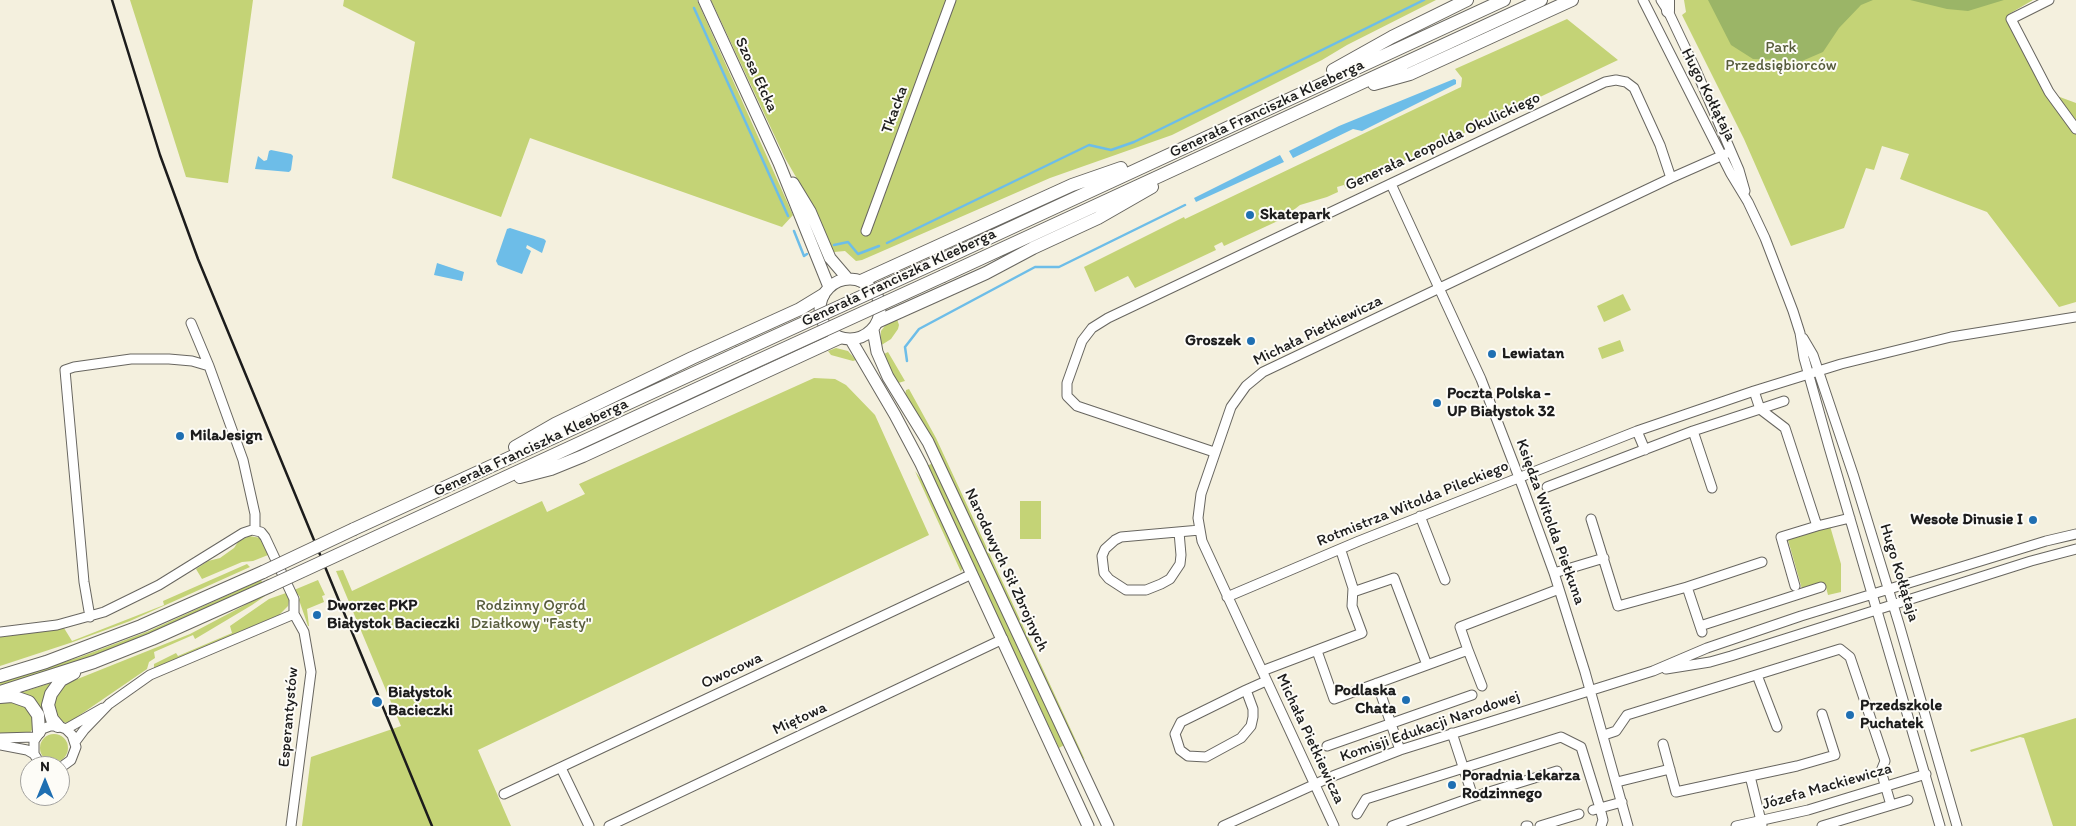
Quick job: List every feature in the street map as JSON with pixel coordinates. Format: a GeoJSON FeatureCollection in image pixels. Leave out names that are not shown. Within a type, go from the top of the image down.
{"type":"FeatureCollection","features":[{"type":"Feature","properties":{"kind":"highway"},"geometry":{"type":"LineString","coordinates":[[1280,103],[1310,82],[1392,37],[1467,0]]}},
{"type":"Feature","properties":{"kind":"highway","name":"Generała Franciszka Kleeberga"},"geometry":{"type":"LineString","coordinates":[[0,676],[46,662],[141,626],[263,572],[491,465],[937,262],[1504,0]]}},
{"type":"Feature","properties":{"kind":"highway","name":"Generała Franciszka Kleeberga"},"geometry":{"type":"LineString","coordinates":[[94,662],[152,639],[500,481],[1541,0]]}},
{"type":"Feature","properties":{"kind":"highway"},"geometry":{"type":"LineString","coordinates":[[1342,92],[1410,74],[1572,0]]}},
{"type":"Feature","properties":{"kind":"highway"},"geometry":{"type":"LineString","coordinates":[[861,280],[1072,185],[1167,155]]}},
{"type":"Feature","properties":{"kind":"highway"},"geometry":{"type":"LineString","coordinates":[[876,326],[1098,218],[1166,180],[1192,161]]}},
{"type":"Feature","properties":{"kind":"highway"},"geometry":{"type":"LineString","coordinates":[[491,465],[517,445],[555,424],[692,358],[800,309],[826,291]]}},
{"type":"Feature","properties":{"kind":"highway"},"geometry":{"type":"LineString","coordinates":[[500,481],[530,475],[584,456],[845,339]]}},
{"type":"Feature","properties":{"kind":"highway"},"geometry":{"type":"LineString","coordinates":[[0,692],[94,662]]}},
{"type":"Feature","properties":{"kind":"highway"},"geometry":{"type":"LineString","coordinates":[[62,727],[52,719],[48,705],[51,694],[61,680],[94,662]]}},
{"type":"Feature","properties":{"kind":"highway"},"geometry":{"type":"LineString","coordinates":[[0,697],[12,696],[29,702],[38,715],[37,734]]}},
{"type":"Feature","properties":{"kind":"main road","name":"Szosa Ełcka"},"geometry":{"type":"LineString","coordinates":[[704,0],[779,163],[801,217],[826,291]]}},
{"type":"Feature","properties":{"kind":"main road","name":"Szosa Ełcka"},"geometry":{"type":"LineString","coordinates":[[779,163],[816,223],[830,258],[848,279]]}},
{"type":"Feature","properties":{"kind":"main road"},"geometry":{"type":"LineString","coordinates":[[801,217],[808,217],[816,223]]}},
{"type":"Feature","properties":{"kind":"main road"},"geometry":{"type":"LineString","coordinates":[[848,279],[861,280],[870,285],[876,293],[880,302],[881,312],[876,326],[859,339],[845,339],[830,332],[824,324],[820,315],[820,304],[826,291],[838,281],[848,279]]}},
{"type":"Feature","properties":{"kind":"main road","name":"Narodowych Sił Zbrojnych"},"geometry":{"type":"LineString","coordinates":[[876,326],[877,352],[888,377],[935,455],[1108,826]]}},
{"type":"Feature","properties":{"kind":"main road","name":"Narodowych Sił Zbrojnych"},"geometry":{"type":"LineString","coordinates":[[845,339],[895,415],[920,464],[1086,821]]}},
{"type":"Feature","properties":{"kind":"main road"},"geometry":{"type":"LineString","coordinates":[[920,464],[935,455]]}},
{"type":"Feature","properties":{"kind":"main road"},"geometry":{"type":"LineString","coordinates":[[1086,821],[1100,809]]}},
{"type":"Feature","properties":{"kind":"street","name":"Tkacka"},"geometry":{"type":"LineString","coordinates":[[866,231],[951,0]]}},
{"type":"Feature","properties":{"kind":"street","name":"Hugo Kołłątaja"},"geometry":{"type":"LineString","coordinates":[[1642,0],[1726,154]]}},
{"type":"Feature","properties":{"kind":"street","name":"Hugo Kołłątaja"},"geometry":{"type":"LineString","coordinates":[[1661,0],[1668,6],[1726,154],[1730,174],[1748,202],[1781,277],[1800,333],[1813,355],[1814,372],[1850,518],[1940,826]]}},
{"type":"Feature","properties":{"kind":"street"},"geometry":{"type":"LineString","coordinates":[[2049,0],[2011,19],[2049,92],[2069,122],[2076,129]]}},
{"type":"Feature","properties":{"kind":"street","name":"Generała Leopolda Okulickiego"},"geometry":{"type":"LineString","coordinates":[[1214,452],[1077,406],[1067,396],[1067,383],[1082,341],[1092,328],[1108,318],[1606,82],[1616,80],[1626,82],[1634,88],[1660,145],[1671,178]]}},
{"type":"Feature","properties":{"kind":"street","name":"Michała Pietkiewicza"},"geometry":{"type":"LineString","coordinates":[[1334,826],[1207,553],[1200,530],[1201,494],[1214,452],[1231,407],[1238,395],[1258,375],[1671,178],[1726,154]]}},
{"type":"Feature","properties":{"kind":"street","name":"Księdza Witolda Pietkuna"},"geometry":{"type":"LineString","coordinates":[[1391,184],[1481,380],[1554,572],[1604,735],[1628,826]]}},
{"type":"Feature","properties":{"kind":"street","name":"Rotmistrza Witolda Pileckiego"},"geometry":{"type":"LineString","coordinates":[[1228,597],[1420,516],[1637,431],[1754,391],[1814,372],[1951,337],[2076,317]]}},
{"type":"Feature","properties":{"kind":"street"},"geometry":{"type":"LineString","coordinates":[[0,632],[57,625],[90,617],[136,597],[189,568],[244,532],[255,530],[255,514],[243,460],[192,323]]}},
{"type":"Feature","properties":{"kind":"street"},"geometry":{"type":"LineString","coordinates":[[90,617],[84,582],[65,370],[102,363],[150,359],[192,361],[209,366]]}},
{"type":"Feature","properties":{"kind":"street","name":"Hugo Kołłątaja"},"geometry":{"type":"LineString","coordinates":[[1814,372],[1894,604],[1957,826]]}},
{"type":"Feature","properties":{"kind":"street"},"geometry":{"type":"LineString","coordinates":[[1754,391],[1760,409],[1785,428],[1817,526]]}},
{"type":"Feature","properties":{"kind":"street"},"geometry":{"type":"LineString","coordinates":[[1547,487],[1693,431],[1784,401]]}},
{"type":"Feature","properties":{"kind":"street"},"geometry":{"type":"LineString","coordinates":[[1637,431],[1645,450]]}},
{"type":"Feature","properties":{"kind":"street"},"geometry":{"type":"LineString","coordinates":[[1693,431],[1712,488]]}},
{"type":"Feature","properties":{"kind":"street"},"geometry":{"type":"LineString","coordinates":[[1420,516],[1445,580]]}},
{"type":"Feature","properties":{"kind":"street"},"geometry":{"type":"LineString","coordinates":[[1795,586],[1781,537],[1850,518]]}},
{"type":"Feature","properties":{"kind":"street"},"geometry":{"type":"LineString","coordinates":[[1591,519],[1618,606],[1687,587],[1762,562]]}},
{"type":"Feature","properties":{"kind":"street","name":"Esperantystów"},"geometry":{"type":"LineString","coordinates":[[255,530],[264,534],[294,600],[294,614],[304,632],[311,672],[291,826]]}},
{"type":"Feature","properties":{"kind":"street"},"geometry":{"type":"LineString","coordinates":[[1179,532],[1180,564],[1170,579],[1161,584],[1146,590],[1126,590],[1109,579],[1104,573],[1102,556],[1105,549],[1121,537],[1200,530]]}},
{"type":"Feature","properties":{"kind":"street","name":"Komisji Edukacji Narodowej"},"geometry":{"type":"LineString","coordinates":[[1223,826],[1314,784],[1400,750],[1653,671],[1707,648],[1873,594],[2046,540],[2076,534]]}},
{"type":"Feature","properties":{"kind":"street","name":"Komisji Edukacji Narodowej"},"geometry":{"type":"LineString","coordinates":[[1653,671],[1710,662],[2031,561],[2076,549]]}},
{"type":"Feature","properties":{"kind":"street"},"geometry":{"type":"LineString","coordinates":[[1262,672],[1362,633],[1352,606],[1354,588],[1342,554]]}},
{"type":"Feature","properties":{"kind":"street"},"geometry":{"type":"LineString","coordinates":[[1554,572],[1604,558]]}},
{"type":"Feature","properties":{"kind":"street","name":"Owocowa"},"geometry":{"type":"LineString","coordinates":[[504,794],[972,574]]}},
{"type":"Feature","properties":{"kind":"street"},"geometry":{"type":"LineString","coordinates":[[1353,592],[1394,578],[1427,665]]}},
{"type":"Feature","properties":{"kind":"street"},"geometry":{"type":"LineString","coordinates":[[1687,587],[1701,629],[1821,587]]}},
{"type":"Feature","properties":{"kind":"street"},"geometry":{"type":"LineString","coordinates":[[1482,686],[1460,627],[1559,589]]}},
{"type":"Feature","properties":{"kind":"street"},"geometry":{"type":"LineString","coordinates":[[0,738],[37,734],[46,727],[62,727],[109,704],[154,673],[294,614]]}},
{"type":"Feature","properties":{"kind":"street","name":"Miętowa"},"geometry":{"type":"LineString","coordinates":[[609,826],[1003,640]]}},
{"type":"Feature","properties":{"kind":"street"},"geometry":{"type":"LineString","coordinates":[[1317,651],[1334,699],[1468,650]]}},
{"type":"Feature","properties":{"kind":"street"},"geometry":{"type":"LineString","coordinates":[[1604,735],[1616,731],[1627,715],[1840,650],[1850,657],[1886,761],[1881,771],[1884,787],[1891,805]]}},
{"type":"Feature","properties":{"kind":"street"},"geometry":{"type":"LineString","coordinates":[[1758,675],[1777,727]]}},
{"type":"Feature","properties":{"kind":"street"},"geometry":{"type":"LineString","coordinates":[[1246,690],[1253,709],[1253,717],[1251,726],[1242,738],[1206,757],[1188,756],[1180,750],[1175,734],[1181,722],[1246,690],[1266,681]]}},
{"type":"Feature","properties":{"kind":"street"},"geometry":{"type":"LineString","coordinates":[[1377,684],[1400,750]]}},
{"type":"Feature","properties":{"kind":"street"},"geometry":{"type":"LineString","coordinates":[[1327,746],[1390,722],[1472,695]]}},
{"type":"Feature","properties":{"kind":"street"},"geometry":{"type":"LineString","coordinates":[[75,742],[109,704]]}},
{"type":"Feature","properties":{"kind":"street"},"geometry":{"type":"LineString","coordinates":[[1663,744],[1676,792],[1812,762],[1835,755],[1822,714]]}},
{"type":"Feature","properties":{"kind":"street"},"geometry":{"type":"LineString","coordinates":[[62,727],[72,735],[75,742],[75,752],[70,761]]}},
{"type":"Feature","properties":{"kind":"street"},"geometry":{"type":"LineString","coordinates":[[1452,733],[1473,797]]}},
{"type":"Feature","properties":{"kind":"street"},"geometry":{"type":"LineString","coordinates":[[34,754],[33,745],[37,734]]}},
{"type":"Feature","properties":{"kind":"street"},"geometry":{"type":"LineString","coordinates":[[1357,814],[1366,799],[1561,737],[1581,747],[1596,809],[1603,820],[1600,826]]}},
{"type":"Feature","properties":{"kind":"street"},"geometry":{"type":"LineString","coordinates":[[0,744],[27,750],[34,754]]}},
{"type":"Feature","properties":{"kind":"street"},"geometry":{"type":"LineString","coordinates":[[561,768],[589,826]]}},
{"type":"Feature","properties":{"kind":"street"},"geometry":{"type":"LineString","coordinates":[[1617,782],[1670,769]]}},
{"type":"Feature","properties":{"kind":"street"},"geometry":{"type":"LineString","coordinates":[[1392,826],[1473,797],[1557,771]]}},
{"type":"Feature","properties":{"kind":"street","name":"Józefa Mackiewicza"},"geometry":{"type":"LineString","coordinates":[[1736,826],[1762,824],[1926,774]]}},
{"type":"Feature","properties":{"kind":"street"},"geometry":{"type":"LineString","coordinates":[[1750,776],[1762,824]]}},
{"type":"Feature","properties":{"kind":"street"},"geometry":{"type":"LineString","coordinates":[[1822,826],[1908,800]]}},
{"type":"Feature","properties":{"kind":"street"},"geometry":{"type":"LineString","coordinates":[[1596,809],[1622,802]]}},
{"type":"Feature","properties":{"kind":"street"},"geometry":{"type":"LineString","coordinates":[[1540,826],[1578,814]]}},
{"type":"Feature","properties":{"kind":"green space"},"geometry":{"type":"Polygon","coordinates":[[[130,0],[253,0],[228,183],[186,177],[130,0]]]}},
{"type":"Feature","properties":{"kind":"green space"},"geometry":{"type":"Polygon","coordinates":[[[344,0],[697,0],[793,215],[782,227],[530,138],[501,217],[392,178],[415,42],[343,6],[344,0]]]}},
{"type":"Feature","properties":{"kind":"green space"},"geometry":{"type":"Polygon","coordinates":[[[711,0],[1436,0],[1347,45],[1322,60],[1172,135],[1050,178],[856,261],[845,251],[834,252],[815,210],[785,158],[711,0]]]}},
{"type":"Feature","properties":{"kind":"green space","name":"Park Przedsiębiorców"},"geometry":{"type":"Polygon","coordinates":[[[1684,0],[2033,0],[2009,14],[2049,93],[2076,103],[2076,302],[2059,307],[1987,212],[1900,179],[1909,154],[1882,146],[1874,170],[1866,168],[1844,228],[1791,246],[1744,139],[1682,15],[1686,12],[1684,0]]]}},
{"type":"Feature","properties":{"kind":"green space","name":"Park Przedsiębiorców"},"geometry":{"type":"Polygon","coordinates":[[[1708,0],[1873,0],[1861,5],[1839,28],[1823,52],[1802,61],[1753,59],[1731,45],[1708,0]]]}},
{"type":"Feature","properties":{"kind":"green space"},"geometry":{"type":"Polygon","coordinates":[[[1910,0],[2004,0],[1968,11],[1947,9],[1910,0]]]}},
{"type":"Feature","properties":{"kind":"green space"},"geometry":{"type":"Polygon","coordinates":[[[1567,19],[1618,60],[1445,142],[1442,138],[1435,141],[1437,145],[1346,189],[1344,185],[1337,187],[1338,192],[1300,205],[1282,219],[1224,246],[1222,242],[1214,246],[1216,250],[1135,288],[1128,276],[1095,292],[1084,267],[1184,217],[1185,219],[1461,87],[1462,78],[1455,69],[1567,19]]]}},
{"type":"Feature","properties":{"kind":"green space"},"geometry":{"type":"Polygon","coordinates":[[[1623,294],[1631,310],[1604,322],[1597,306],[1623,294]]]}},
{"type":"Feature","properties":{"kind":"green space"},"geometry":{"type":"Polygon","coordinates":[[[897,319],[898,329],[891,339],[880,346],[881,331],[887,323],[897,319]]]}},
{"type":"Feature","properties":{"kind":"green space"},"geometry":{"type":"Polygon","coordinates":[[[1620,340],[1624,351],[1602,359],[1598,348],[1620,340]]]}},
{"type":"Feature","properties":{"kind":"green space"},"geometry":{"type":"Polygon","coordinates":[[[836,348],[848,351],[856,360],[853,361],[831,355],[828,351],[836,348]]]}},
{"type":"Feature","properties":{"kind":"green space"},"geometry":{"type":"Polygon","coordinates":[[[888,352],[905,381],[898,383],[896,381],[884,354],[888,352]]]}},
{"type":"Feature","properties":{"kind":"green space","name":"Rodzinny Ogród Działkowy \"Fasty\""},"geometry":{"type":"Polygon","coordinates":[[[814,378],[835,379],[846,385],[875,415],[929,535],[478,750],[511,826],[302,826],[311,757],[401,726],[336,571],[343,570],[352,591],[542,501],[547,512],[585,494],[579,484],[814,378]]]}},
{"type":"Feature","properties":{"kind":"green space"},"geometry":{"type":"Polygon","coordinates":[[[909,389],[936,438],[1085,760],[1079,753],[933,440],[905,395],[906,390],[909,389]]]}},
{"type":"Feature","properties":{"kind":"green space"},"geometry":{"type":"Polygon","coordinates":[[[933,463],[1064,745],[1059,748],[927,466],[933,463]]]}},
{"type":"Feature","properties":{"kind":"green space"},"geometry":{"type":"Polygon","coordinates":[[[915,471],[924,483],[963,566],[961,572],[915,471]]]}},
{"type":"Feature","properties":{"kind":"green space"},"geometry":{"type":"Polygon","coordinates":[[[1020,501],[1041,501],[1041,539],[1020,539],[1020,501]]]}},
{"type":"Feature","properties":{"kind":"green space"},"geometry":{"type":"Polygon","coordinates":[[[1830,526],[1841,564],[1841,592],[1828,595],[1825,583],[1802,589],[1788,540],[1830,526]]]}},
{"type":"Feature","properties":{"kind":"green space"},"geometry":{"type":"Polygon","coordinates":[[[249,536],[261,538],[268,555],[253,561],[242,562],[202,579],[196,569],[208,561],[220,558],[234,548],[238,542],[249,536]]]}},
{"type":"Feature","properties":{"kind":"green space"},"geometry":{"type":"Polygon","coordinates":[[[247,564],[250,567],[130,621],[0,666],[0,637],[64,628],[72,641],[164,605],[163,601],[247,564]]]}},
{"type":"Feature","properties":{"kind":"green space"},"geometry":{"type":"Polygon","coordinates":[[[261,580],[263,584],[137,640],[92,658],[0,687],[0,682],[80,657],[149,631],[261,580]]]}},
{"type":"Feature","properties":{"kind":"green space"},"geometry":{"type":"Polygon","coordinates":[[[318,580],[325,595],[322,596],[324,602],[307,609],[308,626],[299,600],[300,597],[294,590],[318,580]]]}},
{"type":"Feature","properties":{"kind":"green space"},"geometry":{"type":"Polygon","coordinates":[[[286,593],[289,600],[288,606],[279,615],[154,668],[154,664],[176,653],[178,656],[232,633],[230,626],[269,599],[286,593]]]}},
{"type":"Feature","properties":{"kind":"green space"},"geometry":{"type":"Polygon","coordinates":[[[264,595],[252,605],[195,639],[193,635],[154,652],[155,658],[149,662],[147,669],[74,719],[75,721],[62,722],[53,711],[57,691],[65,684],[190,634],[264,595]]]}},
{"type":"Feature","properties":{"kind":"green space"},"geometry":{"type":"Polygon","coordinates":[[[51,683],[49,722],[45,724],[20,693],[51,683]]]}},
{"type":"Feature","properties":{"kind":"green space"},"geometry":{"type":"Polygon","coordinates":[[[14,700],[32,711],[34,727],[29,734],[0,735],[0,703],[14,700]]]}},
{"type":"Feature","properties":{"kind":"green space"},"geometry":{"type":"Polygon","coordinates":[[[2076,718],[2076,826],[2053,826],[2024,738],[2020,737],[1971,752],[1970,750],[2076,718]]]}},
{"type":"Feature","properties":{"kind":"green space"},"geometry":{"type":"Polygon","coordinates":[[[49,735],[59,735],[67,743],[68,748],[65,756],[43,756],[41,753],[41,743],[49,735]]]}},
{"type":"Feature","properties":{"kind":"water"},"geometry":{"type":"Polygon","coordinates":[[[1454,79],[1456,84],[1362,131],[1353,129],[1293,158],[1289,151],[1339,126],[1454,79]]]}},
{"type":"Feature","properties":{"kind":"water"},"geometry":{"type":"Polygon","coordinates":[[[271,150],[293,156],[289,172],[255,169],[258,156],[264,161],[267,160],[271,150]]]}},
{"type":"Feature","properties":{"kind":"water"},"geometry":{"type":"Polygon","coordinates":[[[1280,155],[1284,162],[1196,202],[1194,198],[1280,155]]]}},
{"type":"Feature","properties":{"kind":"water"},"geometry":{"type":"Polygon","coordinates":[[[510,228],[546,241],[542,253],[527,245],[526,248],[531,251],[522,274],[498,265],[496,261],[507,229],[510,228]]]}},
{"type":"Feature","properties":{"kind":"water"},"geometry":{"type":"Polygon","coordinates":[[[437,263],[464,272],[462,281],[434,275],[437,263]]]}},
{"type":"Feature","properties":{"kind":"waterway"},"geometry":{"type":"LineString","coordinates":[[887,243],[1089,145],[1111,150],[1134,142],[1424,0]]}},
{"type":"Feature","properties":{"kind":"waterway"},"geometry":{"type":"LineString","coordinates":[[694,8],[788,216]]}},
{"type":"Feature","properties":{"kind":"waterway"},"geometry":{"type":"LineString","coordinates":[[907,361],[905,347],[919,329],[1035,267],[1059,267],[1185,205]]}},
{"type":"Feature","properties":{"kind":"waterway"},"geometry":{"type":"LineString","coordinates":[[794,231],[804,256],[807,254]]}},
{"type":"Feature","properties":{"kind":"waterway"},"geometry":{"type":"LineString","coordinates":[[834,245],[848,242],[858,254],[879,246]]}},
{"type":"Feature","properties":{"kind":"railway"},"geometry":{"type":"LineString","coordinates":[[112,0],[160,155],[198,259],[432,826]]}},
{"type":"Feature","properties":{"kind":"place","name":"Skatepark"},"geometry":{"type":"Point","coordinates":[1250,215]}},
{"type":"Feature","properties":{"kind":"place","name":"Groszek"},"geometry":{"type":"Point","coordinates":[1251,341]}},
{"type":"Feature","properties":{"kind":"place","name":"Lewiatan"},"geometry":{"type":"Point","coordinates":[1492,354]}},
{"type":"Feature","properties":{"kind":"place","name":"Poczta Polska - UP Białystok 32"},"geometry":{"type":"Point","coordinates":[1437,403]}},
{"type":"Feature","properties":{"kind":"place","name":"MilaJesign"},"geometry":{"type":"Point","coordinates":[180,436]}},
{"type":"Feature","properties":{"kind":"place","name":"Wesołe Dinusie I"},"geometry":{"type":"Point","coordinates":[2033,520]}},
{"type":"Feature","properties":{"kind":"place","name":"Dworzec PKP Białystok Bacieczki"},"geometry":{"type":"Point","coordinates":[317,615]}},
{"type":"Feature","properties":{"kind":"place","name":"Podlaska Chata"},"geometry":{"type":"Point","coordinates":[1406,700]}},
{"type":"Feature","properties":{"kind":"place","name":"Białystok Bacieczki"},"geometry":{"type":"Point","coordinates":[377,702]}},
{"type":"Feature","properties":{"kind":"place","name":"Przedszkole Puchatek"},"geometry":{"type":"Point","coordinates":[1850,715]}},
{"type":"Feature","properties":{"kind":"place","name":"Poradnia Lekarza Rodzinnego"},"geometry":{"type":"Point","coordinates":[1452,785]}}]}
